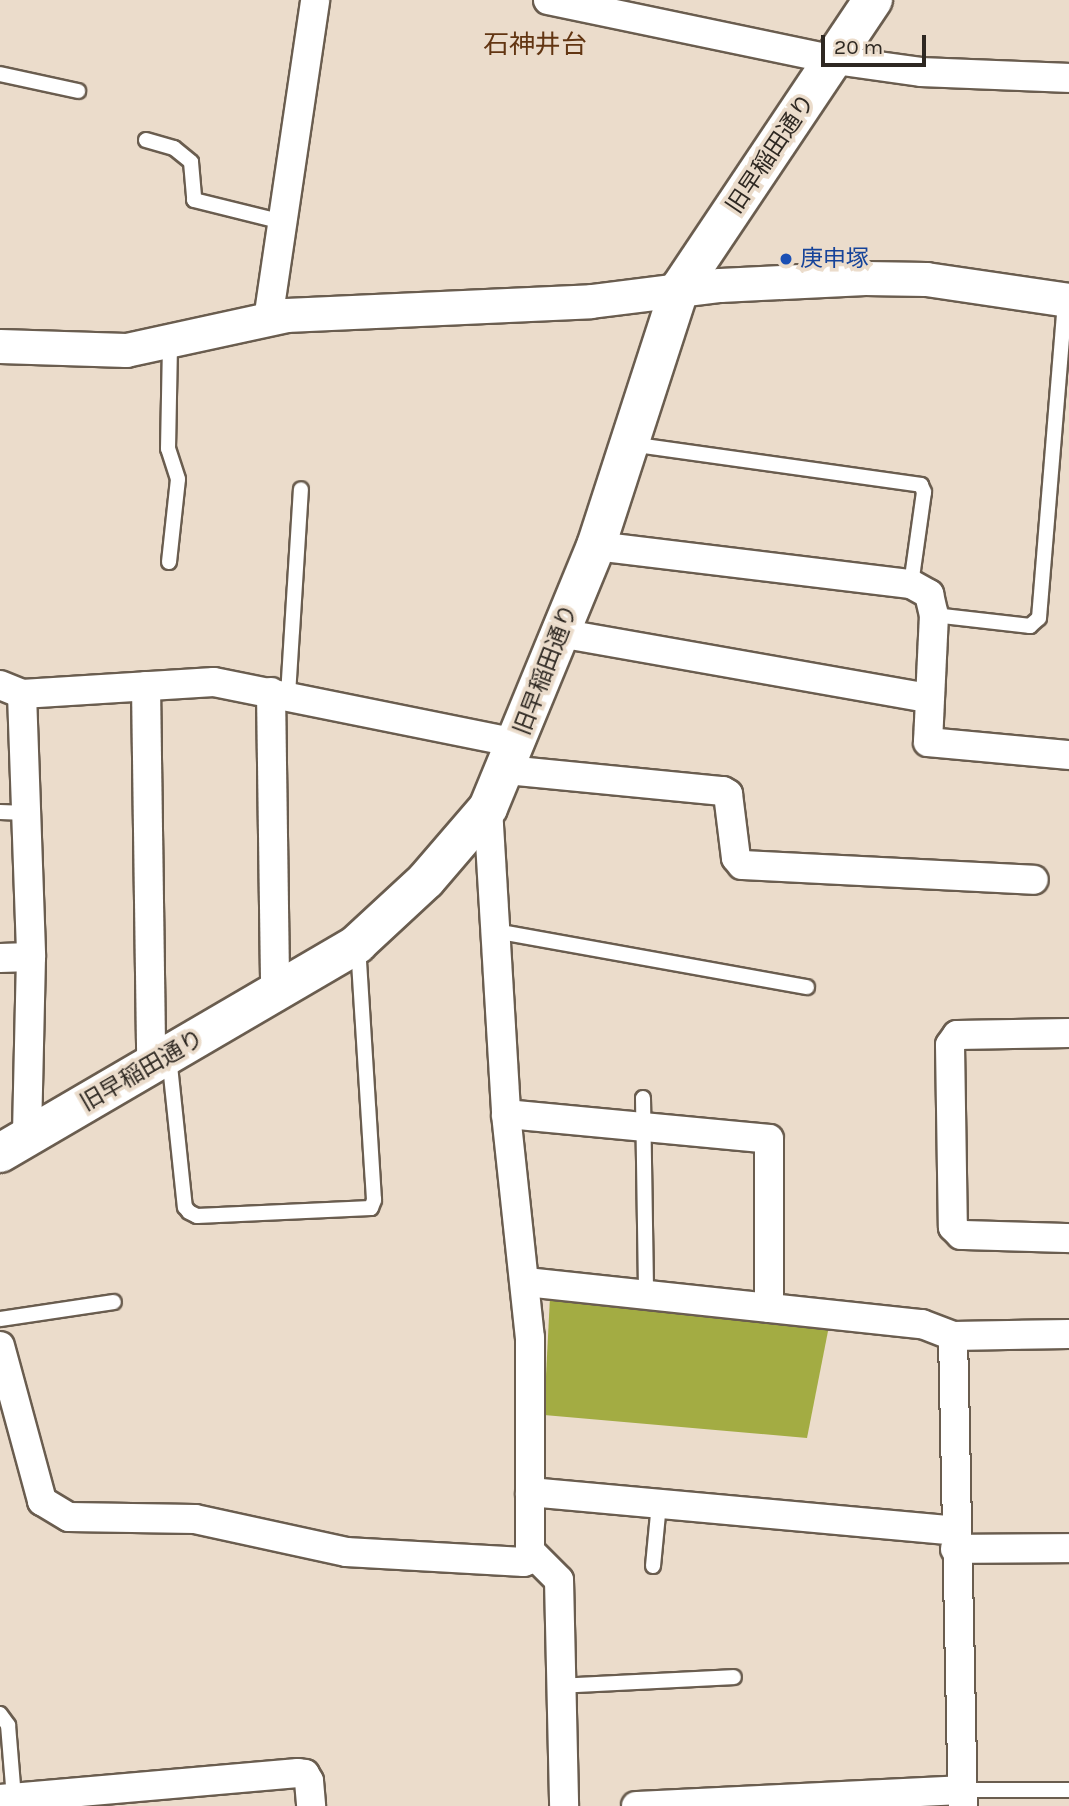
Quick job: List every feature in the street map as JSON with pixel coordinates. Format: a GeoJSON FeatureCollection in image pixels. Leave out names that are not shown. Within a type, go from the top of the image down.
{"type":"FeatureCollection","features":[{"type":"Feature","properties":{"kind":"main road","name":"旧早稲田通り"},"geometry":{"type":"LineString","coordinates":[[14,1145],[357,944],[426,880],[488,808],[512,756],[596,546],[680,288],[873,0]]}},
{"type":"Feature","properties":{"kind":"street"},"geometry":{"type":"LineString","coordinates":[[268,320],[315,0]]}},
{"type":"Feature","properties":{"kind":"street"},"geometry":{"type":"LineString","coordinates":[[548,0],[623,6],[835,60],[922,72],[1069,78]]}},
{"type":"Feature","properties":{"kind":"street"},"geometry":{"type":"LineString","coordinates":[[0,346],[126,350],[286,315],[591,301],[680,288],[916,278],[1067,299]]}},
{"type":"Feature","properties":{"kind":"street"},"geometry":{"type":"LineString","coordinates":[[596,546],[911,584],[929,594],[934,615],[926,739],[933,744],[1069,754]]}},
{"type":"Feature","properties":{"kind":"street"},"geometry":{"type":"LineString","coordinates":[[559,633],[927,698]]}},
{"type":"Feature","properties":{"kind":"street"},"geometry":{"type":"LineString","coordinates":[[14,1145],[31,957],[14,812],[11,689],[214,682],[279,694],[512,756],[723,791],[728,794],[736,858],[742,864],[1034,880]]}},
{"type":"Feature","properties":{"kind":"street"},"geometry":{"type":"LineString","coordinates":[[146,686],[160,1060]]}},
{"type":"Feature","properties":{"kind":"street"},"geometry":{"type":"LineString","coordinates":[[275,993],[279,694]]}},
{"type":"Feature","properties":{"kind":"street"},"geometry":{"type":"LineString","coordinates":[[488,808],[506,1114],[526,1282],[534,1558]]}},
{"type":"Feature","properties":{"kind":"street"},"geometry":{"type":"LineString","coordinates":[[0,958],[31,957]]}},
{"type":"Feature","properties":{"kind":"street"},"geometry":{"type":"LineString","coordinates":[[1069,1032],[957,1035],[950,1045],[953,1227],[961,1235],[1069,1238]]}},
{"type":"Feature","properties":{"kind":"street"},"geometry":{"type":"LineString","coordinates":[[506,1114],[769,1139],[769,1308]]}},
{"type":"Feature","properties":{"kind":"street"},"geometry":{"type":"LineString","coordinates":[[526,1282],[922,1324],[953,1336],[1069,1334]]}},
{"type":"Feature","properties":{"kind":"street"},"geometry":{"type":"LineString","coordinates":[[636,1806],[963,1798],[955,1540],[953,1336]]}},
{"type":"Feature","properties":{"kind":"street"},"geometry":{"type":"LineString","coordinates":[[0,1346],[42,1501],[69,1517],[195,1519],[346,1552],[524,1562],[534,1558]]}},
{"type":"Feature","properties":{"kind":"street"},"geometry":{"type":"LineString","coordinates":[[530,1492],[659,1504],[955,1540],[1069,1548]]}},
{"type":"Feature","properties":{"kind":"street"},"geometry":{"type":"LineString","coordinates":[[534,1558],[555,1571],[559,1580],[559,1686],[564,1806]]}},
{"type":"Feature","properties":{"kind":"street"},"geometry":{"type":"LineString","coordinates":[[7,1799],[298,1773],[305,1774],[309,1781],[311,1806]]}},
{"type":"Feature","properties":{"kind":"lane"},"geometry":{"type":"LineString","coordinates":[[0,74],[78,90]]}},
{"type":"Feature","properties":{"kind":"lane"},"geometry":{"type":"LineString","coordinates":[[146,141],[174,148],[191,162],[194,200],[283,222]]}},
{"type":"Feature","properties":{"kind":"lane"},"geometry":{"type":"LineString","coordinates":[[934,615],[1030,626],[1039,618],[1067,299]]}},
{"type":"Feature","properties":{"kind":"lane"},"geometry":{"type":"LineString","coordinates":[[169,562],[178,479],[168,449],[170,342]]}},
{"type":"Feature","properties":{"kind":"lane"},"geometry":{"type":"LineString","coordinates":[[629,444],[921,485],[924,492],[911,584]]}},
{"type":"Feature","properties":{"kind":"lane"},"geometry":{"type":"LineString","coordinates":[[279,694],[301,489]]}},
{"type":"Feature","properties":{"kind":"lane"},"geometry":{"type":"LineString","coordinates":[[495,931],[807,987]]}},
{"type":"Feature","properties":{"kind":"lane"},"geometry":{"type":"LineString","coordinates":[[160,1060],[185,1208],[189,1212],[197,1216],[370,1208],[374,1200],[357,944]]}},
{"type":"Feature","properties":{"kind":"lane"},"geometry":{"type":"LineString","coordinates":[[643,1098],[646,1293]]}},
{"type":"Feature","properties":{"kind":"lane"},"geometry":{"type":"LineString","coordinates":[[0,1319],[114,1302]]}},
{"type":"Feature","properties":{"kind":"lane"},"geometry":{"type":"LineString","coordinates":[[653,1566],[659,1504]]}},
{"type":"Feature","properties":{"kind":"lane"},"geometry":{"type":"LineString","coordinates":[[559,1686],[734,1677]]}},
{"type":"Feature","properties":{"kind":"lane"},"geometry":{"type":"LineString","coordinates":[[0,1714],[8,1725],[7,1799]]}},
{"type":"Feature","properties":{"kind":"lane"},"geometry":{"type":"LineString","coordinates":[[963,1798],[1069,1790]]}},
{"type":"Feature","properties":{"kind":"green space"},"geometry":{"type":"Polygon","coordinates":[[[550,1297],[829,1326],[807,1438],[544,1415],[550,1297]]]}},
{"type":"Feature","properties":{"kind":"place","name":"庚申塚"},"geometry":{"type":"Point","coordinates":[786,259]}},
{"type":"Feature","properties":{"kind":"district","name":"石神井台"},"geometry":{"type":"Point","coordinates":[535,45]}}]}
